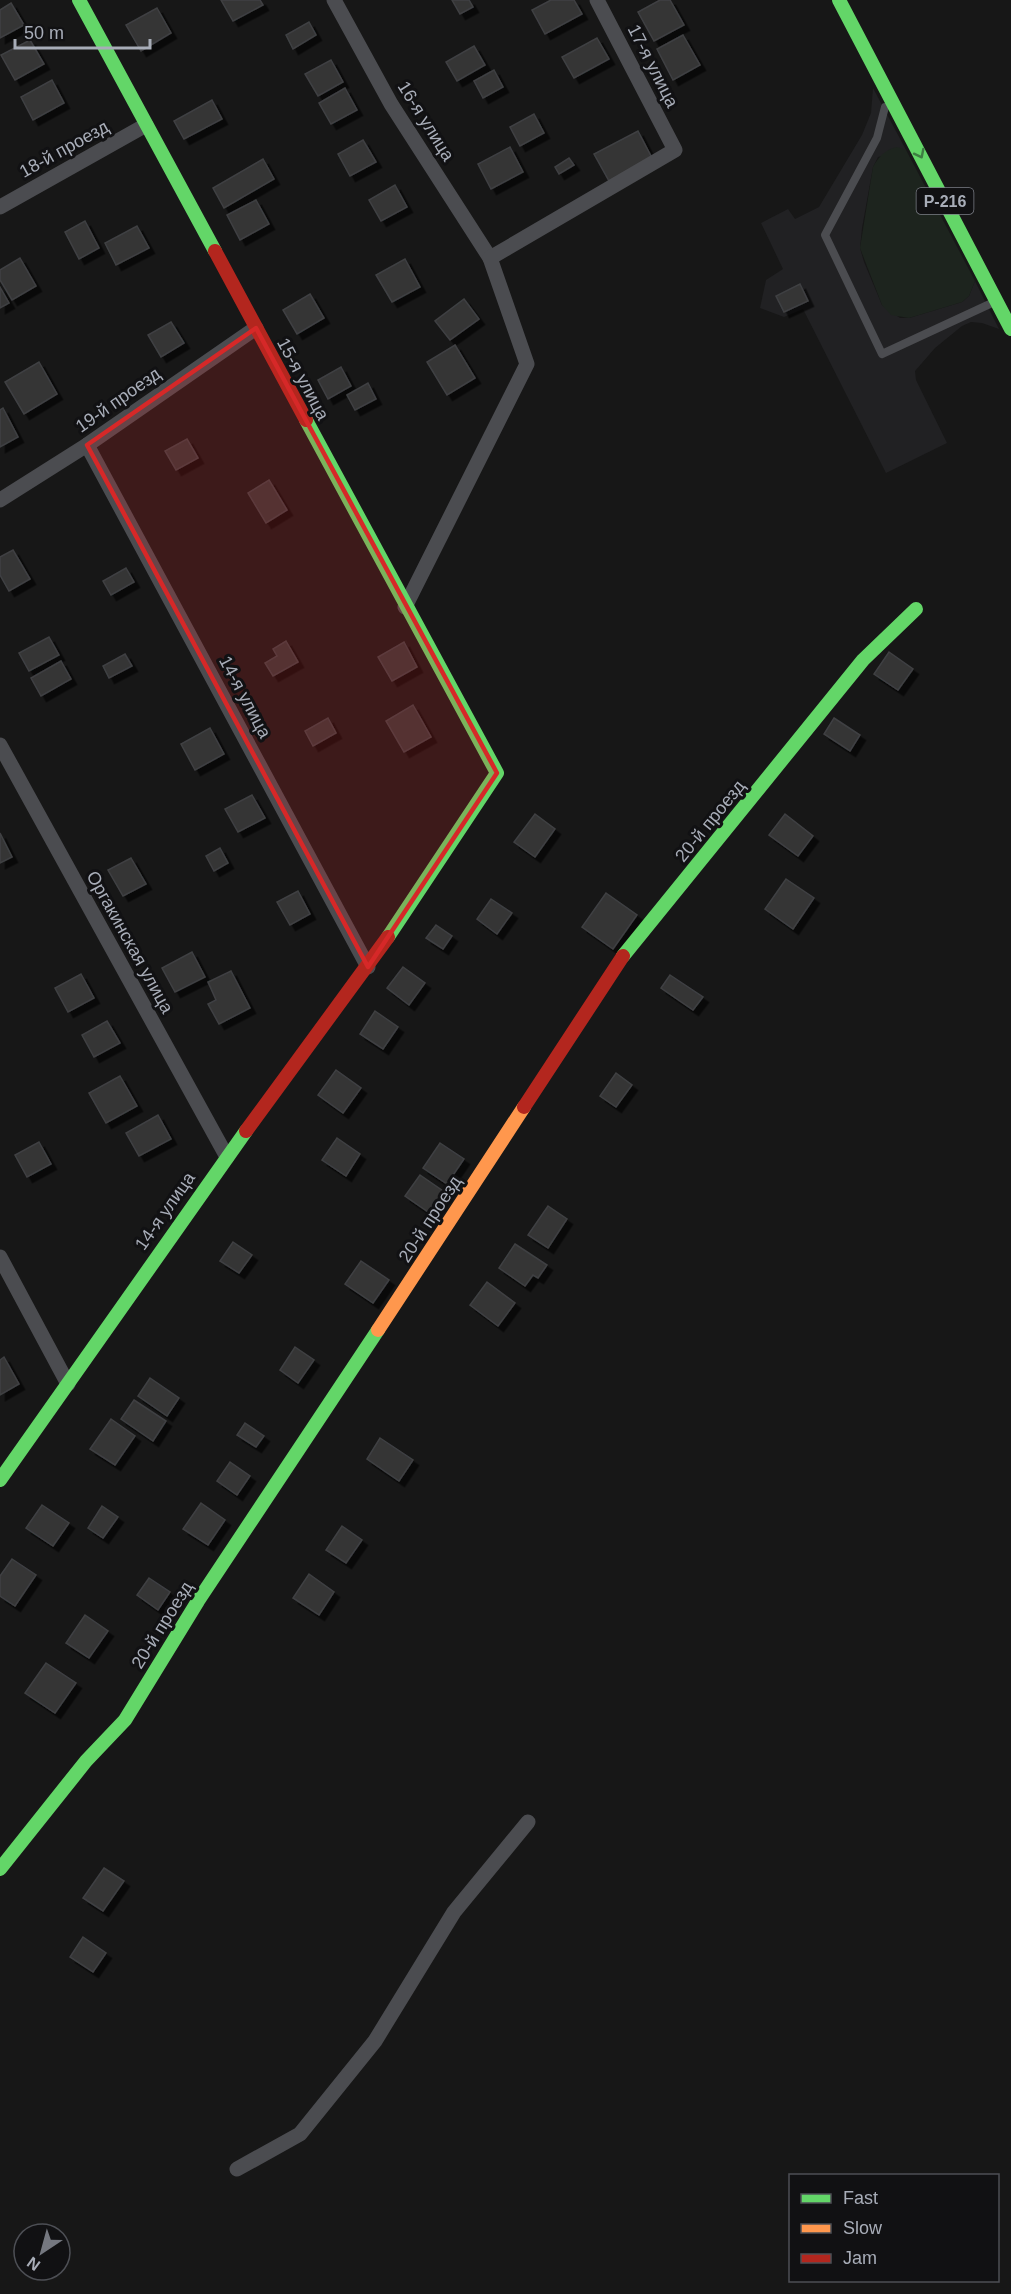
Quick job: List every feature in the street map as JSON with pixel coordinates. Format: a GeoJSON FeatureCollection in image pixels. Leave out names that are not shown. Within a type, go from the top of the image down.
{"type":"FeatureCollection","features":[{"type":"Feature","properties":{"kind":"main road","name":"15-я улица"},"geometry":{"type":"LineString","coordinates":[[79,0],[405,607],[497,773]]}},
{"type":"Feature","properties":{"kind":"main road","name":"Р-216"},"geometry":{"type":"LineString","coordinates":[[839,0],[1011,329]]}},
{"type":"Feature","properties":{"kind":"main road","name":"Р-216"},"geometry":{"type":"LineString","coordinates":[[852,0],[859,36]]}},
{"type":"Feature","properties":{"kind":"main road","name":"Р-216"},"geometry":{"type":"LineString","coordinates":[[996,301],[1011,316]]}},
{"type":"Feature","properties":{"kind":"main road","name":"20-й проезд"},"geometry":{"type":"LineString","coordinates":[[0,1869],[86,1761],[125,1720],[198,1601],[416,1274],[612,970],[863,660],[916,609]]}},
{"type":"Feature","properties":{"kind":"main road","name":"14-я улица"},"geometry":{"type":"LineString","coordinates":[[0,1480],[227,1157],[368,967],[497,773]]}},
{"type":"Feature","properties":{"kind":"street","name":"16-я улица"},"geometry":{"type":"LineString","coordinates":[[334,0],[391,104],[490,258],[527,364],[405,607]]}},
{"type":"Feature","properties":{"kind":"street","name":"17-я улица"},"geometry":{"type":"LineString","coordinates":[[490,258],[675,150],[597,0]]}},
{"type":"Feature","properties":{"kind":"street","name":"18-й проезд"},"geometry":{"type":"LineString","coordinates":[[0,207],[146,125]]}},
{"type":"Feature","properties":{"kind":"street","name":"19-й проезд"},"geometry":{"type":"LineString","coordinates":[[0,500],[87,444],[256,328]]}},
{"type":"Feature","properties":{"kind":"street","name":"14-я улица"},"geometry":{"type":"LineString","coordinates":[[87,444],[368,967]]}},
{"type":"Feature","properties":{"kind":"street","name":"Оргакинская улица"},"geometry":{"type":"LineString","coordinates":[[0,745],[227,1157]]}},
{"type":"Feature","properties":{"kind":"street"},"geometry":{"type":"LineString","coordinates":[[0,1257],[68,1384]]}},
{"type":"Feature","properties":{"kind":"street"},"geometry":{"type":"LineString","coordinates":[[237,2169],[300,2134],[375,2041],[454,1912],[528,1822]]}},
{"type":"Feature","properties":{"kind":"lane"},"geometry":{"type":"LineString","coordinates":[[885,85],[883,122],[877,138],[825,235],[882,354],[996,301]]}},
{"type":"Feature","properties":{"kind":"highlighted area"},"geometry":{"type":"Polygon","coordinates":[[[256,328],[497,773],[368,967],[87,445],[256,328]]]}},
{"type":"Feature","properties":{"kind":"shaded area"},"geometry":{"type":"Polygon","coordinates":[[[873,88],[906,150],[878,157],[873,167],[862,228],[860,248],[882,305],[900,318],[909,318],[962,302],[969,296],[975,281],[999,329],[971,322],[962,326],[935,348],[915,371],[916,380],[947,443],[886,473],[803,309],[784,317],[760,308],[766,280],[783,269],[761,223],[788,209],[795,219],[819,207],[862,135],[871,113],[873,88]]]}},
{"type":"Feature","properties":{"kind":"shaded area"},"geometry":{"type":"Polygon","coordinates":[[[897,147],[906,150],[975,281],[969,296],[962,302],[909,318],[891,315],[882,305],[860,248],[873,167],[883,154],[897,147]]]}},
{"type":"Feature","properties":{"kind":"building"},"geometry":{"type":"Polygon","coordinates":[[[221,0],[260,0],[263,5],[233,21],[221,0]]]}},
{"type":"Feature","properties":{"kind":"building"},"geometry":{"type":"Polygon","coordinates":[[[452,0],[469,0],[473,7],[460,14],[452,0]]]}},
{"type":"Feature","properties":{"kind":"building"},"geometry":{"type":"Polygon","coordinates":[[[551,0],[574,0],[582,14],[545,34],[532,10],[551,0]]]}},
{"type":"Feature","properties":{"kind":"building"},"geometry":{"type":"Polygon","coordinates":[[[660,0],[670,0],[684,25],[654,41],[638,12],[660,0]]]}},
{"type":"Feature","properties":{"kind":"building"},"geometry":{"type":"Polygon","coordinates":[[[11,3],[24,25],[0,38],[0,10],[11,3]]]}},
{"type":"Feature","properties":{"kind":"building"},"geometry":{"type":"Polygon","coordinates":[[[157,8],[171,33],[141,51],[126,25],[157,8]]]}},
{"type":"Feature","properties":{"kind":"building"},"geometry":{"type":"Polygon","coordinates":[[[309,22],[316,35],[293,49],[286,35],[309,22]]]}},
{"type":"Feature","properties":{"kind":"building"},"geometry":{"type":"Polygon","coordinates":[[[683,35],[700,65],[673,80],[657,49],[683,35]]]}},
{"type":"Feature","properties":{"kind":"building"},"geometry":{"type":"Polygon","coordinates":[[[597,38],[609,59],[574,78],[562,57],[597,38]]]}},
{"type":"Feature","properties":{"kind":"building"},"geometry":{"type":"Polygon","coordinates":[[[30,40],[44,64],[15,80],[1,55],[30,40]]]}},
{"type":"Feature","properties":{"kind":"building"},"geometry":{"type":"Polygon","coordinates":[[[474,46],[485,65],[457,81],[446,62],[474,46]]]}},
{"type":"Feature","properties":{"kind":"building"},"geometry":{"type":"Polygon","coordinates":[[[331,60],[343,82],[318,96],[305,74],[331,60]]]}},
{"type":"Feature","properties":{"kind":"building"},"geometry":{"type":"Polygon","coordinates":[[[494,70],[503,87],[483,98],[474,81],[494,70]]]}},
{"type":"Feature","properties":{"kind":"building"},"geometry":{"type":"Polygon","coordinates":[[[52,80],[64,103],[33,120],[21,97],[52,80]]]}},
{"type":"Feature","properties":{"kind":"building"},"geometry":{"type":"Polygon","coordinates":[[[345,88],[357,110],[331,124],[319,103],[345,88]]]}},
{"type":"Feature","properties":{"kind":"building"},"geometry":{"type":"Polygon","coordinates":[[[212,100],[222,119],[184,139],[174,121],[212,100]]]}},
{"type":"Feature","properties":{"kind":"building"},"geometry":{"type":"Polygon","coordinates":[[[534,114],[544,133],[520,146],[510,127],[534,114]]]}},
{"type":"Feature","properties":{"kind":"building"},"geometry":{"type":"Polygon","coordinates":[[[638,131],[652,158],[609,181],[594,154],[638,131]]]}},
{"type":"Feature","properties":{"kind":"building"},"geometry":{"type":"Polygon","coordinates":[[[363,140],[376,162],[350,176],[338,154],[363,140]]]}},
{"type":"Feature","properties":{"kind":"building"},"geometry":{"type":"Polygon","coordinates":[[[510,147],[523,172],[491,189],[478,164],[510,147]]]}},
{"type":"Feature","properties":{"kind":"building"},"geometry":{"type":"Polygon","coordinates":[[[569,158],[574,165],[559,174],[555,167],[569,158]]]}},
{"type":"Feature","properties":{"kind":"building"},"geometry":{"type":"Polygon","coordinates":[[[263,159],[274,179],[224,208],[213,188],[263,159]]]}},
{"type":"Feature","properties":{"kind":"building"},"geometry":{"type":"Polygon","coordinates":[[[395,185],[407,207],[381,221],[369,200],[395,185]]]}},
{"type":"Feature","properties":{"kind":"building"},"geometry":{"type":"Polygon","coordinates":[[[256,200],[269,224],[240,240],[227,215],[256,200]]]}},
{"type":"Feature","properties":{"kind":"building"},"geometry":{"type":"Polygon","coordinates":[[[85,221],[99,248],[79,259],[65,232],[85,221]]]}},
{"type":"Feature","properties":{"kind":"building"},"geometry":{"type":"Polygon","coordinates":[[[137,226],[149,248],[116,265],[105,243],[137,226]]]}},
{"type":"Feature","properties":{"kind":"building"},"geometry":{"type":"Polygon","coordinates":[[[20,258],[36,286],[12,300],[0,280],[0,270],[20,258]]]}},
{"type":"Feature","properties":{"kind":"building"},"geometry":{"type":"Polygon","coordinates":[[[405,259],[420,287],[392,302],[376,275],[405,259]]]}},
{"type":"Feature","properties":{"kind":"building"},"geometry":{"type":"Polygon","coordinates":[[[800,284],[808,301],[784,312],[776,296],[800,284]]]}},
{"type":"Feature","properties":{"kind":"building"},"geometry":{"type":"Polygon","coordinates":[[[0,287],[9,303],[0,308],[0,287]]]}},
{"type":"Feature","properties":{"kind":"building"},"geometry":{"type":"Polygon","coordinates":[[[310,294],[324,318],[297,334],[283,310],[310,294]]]}},
{"type":"Feature","properties":{"kind":"building"},"geometry":{"type":"Polygon","coordinates":[[[464,299],[479,319],[450,340],[435,321],[464,299]]]}},
{"type":"Feature","properties":{"kind":"building"},"geometry":{"type":"Polygon","coordinates":[[[171,322],[184,343],[161,357],[148,335],[171,322]]]}},
{"type":"Feature","properties":{"kind":"building"},"geometry":{"type":"Polygon","coordinates":[[[455,345],[475,378],[447,395],[427,362],[455,345]]]}},
{"type":"Feature","properties":{"kind":"building"},"geometry":{"type":"Polygon","coordinates":[[[39,362],[57,394],[24,414],[5,382],[39,362]]]}},
{"type":"Feature","properties":{"kind":"building"},"geometry":{"type":"Polygon","coordinates":[[[341,367],[351,386],[328,399],[318,380],[341,367]]]}},
{"type":"Feature","properties":{"kind":"building"},"geometry":{"type":"Polygon","coordinates":[[[368,383],[376,399],[355,410],[347,395],[368,383]]]}},
{"type":"Feature","properties":{"kind":"building"},"geometry":{"type":"Polygon","coordinates":[[[3,408],[18,437],[0,447],[0,410],[3,408]]]}},
{"type":"Feature","properties":{"kind":"building"},"geometry":{"type":"Polygon","coordinates":[[[187,439],[198,458],[176,470],[165,451],[187,439]]]}},
{"type":"Feature","properties":{"kind":"building"},"geometry":{"type":"Polygon","coordinates":[[[269,480],[287,510],[266,523],[248,493],[269,480]]]}},
{"type":"Feature","properties":{"kind":"building"},"geometry":{"type":"Polygon","coordinates":[[[13,550],[30,579],[9,591],[0,575],[0,557],[13,550]]]}},
{"type":"Feature","properties":{"kind":"building"},"geometry":{"type":"Polygon","coordinates":[[[126,568],[134,582],[111,595],[103,581],[126,568]]]}},
{"type":"Feature","properties":{"kind":"building"},"geometry":{"type":"Polygon","coordinates":[[[49,637],[59,655],[29,671],[19,653],[49,637]]]}},
{"type":"Feature","properties":{"kind":"building"},"geometry":{"type":"Polygon","coordinates":[[[286,641],[298,662],[273,676],[265,663],[277,656],[273,649],[286,641]]]}},
{"type":"Feature","properties":{"kind":"building"},"geometry":{"type":"Polygon","coordinates":[[[404,642],[417,667],[392,681],[378,657],[404,642]]]}},
{"type":"Feature","properties":{"kind":"building"},"geometry":{"type":"Polygon","coordinates":[[[889,652],[913,669],[898,690],[874,674],[889,652]]]}},
{"type":"Feature","properties":{"kind":"building"},"geometry":{"type":"Polygon","coordinates":[[[125,654],[132,666],[109,678],[103,666],[125,654]]]}},
{"type":"Feature","properties":{"kind":"building"},"geometry":{"type":"Polygon","coordinates":[[[61,661],[71,679],[41,696],[31,678],[61,661]]]}},
{"type":"Feature","properties":{"kind":"building"},"geometry":{"type":"Polygon","coordinates":[[[413,705],[431,737],[404,752],[386,721],[413,705]]]}},
{"type":"Feature","properties":{"kind":"building"},"geometry":{"type":"Polygon","coordinates":[[[328,718],[336,733],[313,746],[305,731],[328,718]]]}},
{"type":"Feature","properties":{"kind":"building"},"geometry":{"type":"Polygon","coordinates":[[[834,718],[860,735],[850,751],[824,734],[834,718]]]}},
{"type":"Feature","properties":{"kind":"building"},"geometry":{"type":"Polygon","coordinates":[[[210,728],[224,754],[195,770],[181,744],[210,728]]]}},
{"type":"Feature","properties":{"kind":"building"},"geometry":{"type":"Polygon","coordinates":[[[252,795],[265,818],[238,832],[225,809],[252,795]]]}},
{"type":"Feature","properties":{"kind":"building"},"geometry":{"type":"Polygon","coordinates":[[[535,814],[555,829],[535,857],[514,842],[535,814]]]}},
{"type":"Feature","properties":{"kind":"building"},"geometry":{"type":"Polygon","coordinates":[[[785,814],[813,836],[798,856],[769,835],[785,814]]]}},
{"type":"Feature","properties":{"kind":"building"},"geometry":{"type":"Polygon","coordinates":[[[0,833],[12,857],[0,863],[0,833]]]}},
{"type":"Feature","properties":{"kind":"building"},"geometry":{"type":"Polygon","coordinates":[[[220,848],[228,863],[214,871],[206,856],[220,848]]]}},
{"type":"Feature","properties":{"kind":"building"},"geometry":{"type":"Polygon","coordinates":[[[131,858],[146,884],[123,896],[108,870],[131,858]]]}},
{"type":"Feature","properties":{"kind":"building"},"geometry":{"type":"Polygon","coordinates":[[[786,879],[814,898],[793,929],[765,909],[786,879]]]}},
{"type":"Feature","properties":{"kind":"building"},"geometry":{"type":"Polygon","coordinates":[[[298,891],[310,914],[290,925],[277,902],[298,891]]]}},
{"type":"Feature","properties":{"kind":"building"},"geometry":{"type":"Polygon","coordinates":[[[606,893],[637,915],[613,949],[582,927],[606,893]]]}},
{"type":"Feature","properties":{"kind":"building"},"geometry":{"type":"Polygon","coordinates":[[[491,899],[512,913],[497,934],[477,919],[491,899]]]}},
{"type":"Feature","properties":{"kind":"building"},"geometry":{"type":"Polygon","coordinates":[[[436,925],[452,936],[443,949],[426,938],[436,925]]]}},
{"type":"Feature","properties":{"kind":"building"},"geometry":{"type":"Polygon","coordinates":[[[192,952],[205,977],[175,992],[162,968],[192,952]]]}},
{"type":"Feature","properties":{"kind":"building"},"geometry":{"type":"Polygon","coordinates":[[[403,967],[425,983],[409,1005],[387,988],[403,967]]]}},
{"type":"Feature","properties":{"kind":"building"},"geometry":{"type":"Polygon","coordinates":[[[231,971],[250,1008],[219,1024],[208,1004],[216,1000],[208,982],[231,971]]]}},
{"type":"Feature","properties":{"kind":"building"},"geometry":{"type":"Polygon","coordinates":[[[81,974],[94,998],[68,1012],[55,988],[81,974]]]}},
{"type":"Feature","properties":{"kind":"building"},"geometry":{"type":"Polygon","coordinates":[[[670,975],[703,997],[693,1010],[661,988],[670,975]]]}},
{"type":"Feature","properties":{"kind":"building"},"geometry":{"type":"Polygon","coordinates":[[[375,1011],[398,1027],[383,1049],[360,1034],[375,1011]]]}},
{"type":"Feature","properties":{"kind":"building"},"geometry":{"type":"Polygon","coordinates":[[[107,1021],[120,1043],[94,1057],[82,1035],[107,1021]]]}},
{"type":"Feature","properties":{"kind":"building"},"geometry":{"type":"Polygon","coordinates":[[[336,1070],[361,1088],[343,1113],[318,1095],[336,1070]]]}},
{"type":"Feature","properties":{"kind":"building"},"geometry":{"type":"Polygon","coordinates":[[[616,1073],[632,1085],[616,1107],[600,1096],[616,1073]]]}},
{"type":"Feature","properties":{"kind":"building"},"geometry":{"type":"Polygon","coordinates":[[[120,1076],[137,1106],[106,1123],[89,1093],[120,1076]]]}},
{"type":"Feature","properties":{"kind":"building"},"geometry":{"type":"Polygon","coordinates":[[[158,1115],[171,1139],[139,1156],[126,1133],[158,1115]]]}},
{"type":"Feature","properties":{"kind":"building"},"geometry":{"type":"Polygon","coordinates":[[[337,1138],[360,1154],[346,1176],[322,1160],[337,1138]]]}},
{"type":"Feature","properties":{"kind":"building"},"geometry":{"type":"Polygon","coordinates":[[[39,1142],[51,1164],[27,1177],[15,1155],[39,1142]]]}},
{"type":"Feature","properties":{"kind":"building"},"geometry":{"type":"Polygon","coordinates":[[[440,1143],[464,1159],[447,1184],[423,1168],[440,1143]]]}},
{"type":"Feature","properties":{"kind":"building"},"geometry":{"type":"Polygon","coordinates":[[[420,1175],[446,1193],[431,1214],[405,1196],[420,1175]]]}},
{"type":"Feature","properties":{"kind":"building"},"geometry":{"type":"Polygon","coordinates":[[[548,1206],[567,1219],[548,1248],[528,1235],[548,1206]]]}},
{"type":"Feature","properties":{"kind":"building"},"geometry":{"type":"Polygon","coordinates":[[[233,1242],[252,1255],[239,1273],[220,1261],[233,1242]]]}},
{"type":"Feature","properties":{"kind":"building"},"geometry":{"type":"Polygon","coordinates":[[[515,1244],[547,1265],[538,1278],[533,1275],[525,1286],[499,1268],[515,1244]]]}},
{"type":"Feature","properties":{"kind":"building"},"geometry":{"type":"Polygon","coordinates":[[[361,1261],[389,1280],[373,1303],[345,1284],[361,1261]]]}},
{"type":"Feature","properties":{"kind":"building"},"geometry":{"type":"Polygon","coordinates":[[[487,1282],[515,1303],[498,1326],[470,1305],[487,1282]]]}},
{"type":"Feature","properties":{"kind":"building"},"geometry":{"type":"Polygon","coordinates":[[[295,1347],[314,1360],[298,1383],[280,1370],[295,1347]]]}},
{"type":"Feature","properties":{"kind":"building"},"geometry":{"type":"Polygon","coordinates":[[[4,1357],[19,1384],[0,1395],[0,1360],[4,1357]]]}},
{"type":"Feature","properties":{"kind":"building"},"geometry":{"type":"Polygon","coordinates":[[[150,1378],[179,1398],[167,1416],[138,1396],[150,1378]]]}},
{"type":"Feature","properties":{"kind":"building"},"geometry":{"type":"Polygon","coordinates":[[[134,1400],[166,1421],[153,1441],[121,1419],[134,1400]]]}},
{"type":"Feature","properties":{"kind":"building"},"geometry":{"type":"Polygon","coordinates":[[[111,1419],[135,1436],[115,1465],[90,1449],[111,1419]]]}},
{"type":"Feature","properties":{"kind":"building"},"geometry":{"type":"Polygon","coordinates":[[[245,1423],[264,1436],[256,1447],[237,1435],[245,1423]]]}},
{"type":"Feature","properties":{"kind":"building"},"geometry":{"type":"Polygon","coordinates":[[[380,1438],[413,1460],[399,1481],[367,1459],[380,1438]]]}},
{"type":"Feature","properties":{"kind":"building"},"geometry":{"type":"Polygon","coordinates":[[[230,1462],[250,1476],[237,1495],[217,1481],[230,1462]]]}},
{"type":"Feature","properties":{"kind":"building"},"geometry":{"type":"Polygon","coordinates":[[[201,1503],[225,1520],[208,1545],[183,1529],[201,1503]]]}},
{"type":"Feature","properties":{"kind":"building"},"geometry":{"type":"Polygon","coordinates":[[[42,1505],[69,1523],[53,1546],[26,1528],[42,1505]]]}},
{"type":"Feature","properties":{"kind":"building"},"geometry":{"type":"Polygon","coordinates":[[[102,1506],[118,1517],[103,1538],[88,1528],[102,1506]]]}},
{"type":"Feature","properties":{"kind":"building"},"geometry":{"type":"Polygon","coordinates":[[[342,1526],[362,1540],[346,1563],[326,1550],[342,1526]]]}},
{"type":"Feature","properties":{"kind":"building"},"geometry":{"type":"Polygon","coordinates":[[[12,1559],[36,1575],[15,1606],[0,1596],[0,1576],[12,1559]]]}},
{"type":"Feature","properties":{"kind":"building"},"geometry":{"type":"Polygon","coordinates":[[[309,1574],[334,1592],[319,1615],[293,1598],[309,1574]]]}},
{"type":"Feature","properties":{"kind":"building"},"geometry":{"type":"Polygon","coordinates":[[[149,1578],[170,1592],[158,1610],[137,1595],[149,1578]]]}},
{"type":"Feature","properties":{"kind":"building"},"geometry":{"type":"Polygon","coordinates":[[[85,1615],[108,1631],[89,1658],[66,1643],[85,1615]]]}},
{"type":"Feature","properties":{"kind":"building"},"geometry":{"type":"Polygon","coordinates":[[[46,1663],[76,1683],[55,1713],[25,1693],[46,1663]]]}},
{"type":"Feature","properties":{"kind":"building"},"geometry":{"type":"Polygon","coordinates":[[[104,1868],[124,1881],[103,1911],[83,1898],[104,1868]]]}},
{"type":"Feature","properties":{"kind":"building"},"geometry":{"type":"Polygon","coordinates":[[[83,1937],[106,1953],[93,1972],[70,1957],[83,1937]]]}},
{"type":"Feature","properties":{"kind":"traffic: fast"},"geometry":{"type":"LineString","coordinates":[[79,0],[215,251]]}},
{"type":"Feature","properties":{"kind":"traffic: fast"},"geometry":{"type":"LineString","coordinates":[[839,0],[1011,329]]}},
{"type":"Feature","properties":{"kind":"traffic: fast"},"geometry":{"type":"LineString","coordinates":[[306,420],[497,773],[388,937]]}},
{"type":"Feature","properties":{"kind":"traffic: fast"},"geometry":{"type":"LineString","coordinates":[[623,956],[863,660],[916,609]]}},
{"type":"Feature","properties":{"kind":"traffic: fast"},"geometry":{"type":"LineString","coordinates":[[0,1480],[246,1131]]}},
{"type":"Feature","properties":{"kind":"traffic: fast"},"geometry":{"type":"LineString","coordinates":[[0,1869],[86,1761],[125,1720],[198,1601],[378,1330]]}},
{"type":"Feature","properties":{"kind":"traffic: slow"},"geometry":{"type":"LineString","coordinates":[[378,1330],[524,1107]]}},
{"type":"Feature","properties":{"kind":"traffic: jam"},"geometry":{"type":"LineString","coordinates":[[215,251],[306,420]]}},
{"type":"Feature","properties":{"kind":"traffic: jam"},"geometry":{"type":"LineString","coordinates":[[246,1131],[388,937]]}},
{"type":"Feature","properties":{"kind":"traffic: jam"},"geometry":{"type":"LineString","coordinates":[[524,1107],[623,956]]}}]}
